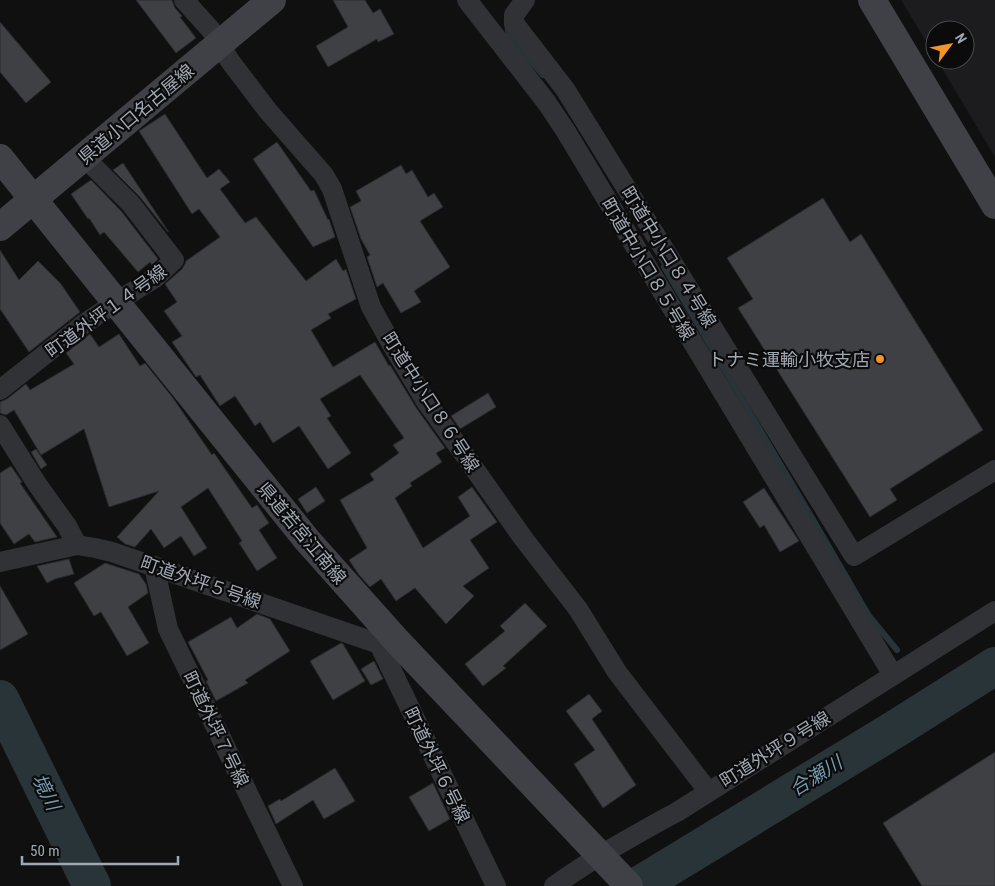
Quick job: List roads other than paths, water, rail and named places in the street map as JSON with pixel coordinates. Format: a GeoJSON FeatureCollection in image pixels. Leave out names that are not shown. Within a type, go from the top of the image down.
{"type":"FeatureCollection","features":[{"type":"Feature","properties":{"kind":"main road","name":"県道小口名古屋線"},"geometry":{"type":"LineString","coordinates":[[0,227],[272,0]]}},
{"type":"Feature","properties":{"kind":"main road"},"geometry":{"type":"LineString","coordinates":[[872,0],[995,205]]}},
{"type":"Feature","properties":{"kind":"main road","name":"県道若宮江南線"},"geometry":{"type":"LineString","coordinates":[[0,158],[388,642],[629,886]]}},
{"type":"Feature","properties":{"kind":"street","name":"町道中小口８６号線"},"geometry":{"type":"LineString","coordinates":[[184,0],[211,30],[230,61],[268,111],[324,174],[332,188],[371,307],[427,403],[523,538],[578,610],[617,672],[708,791]]}},
{"type":"Feature","properties":{"kind":"street","name":"町道中小口８５号線"},"geometry":{"type":"LineString","coordinates":[[467,0],[547,103],[565,130],[893,675]]}},
{"type":"Feature","properties":{"kind":"street","name":"町道中小口８４号線"},"geometry":{"type":"LineString","coordinates":[[524,0],[514,15],[514,24],[565,89],[854,556],[995,470]]}},
{"type":"Feature","properties":{"kind":"street","name":"町道外坪１４号線"},"geometry":{"type":"LineString","coordinates":[[0,390],[81,326],[155,278],[174,260],[131,204],[84,157]]}},
{"type":"Feature","properties":{"kind":"street"},"geometry":{"type":"LineString","coordinates":[[0,425],[37,484],[67,526],[77,545]]}},
{"type":"Feature","properties":{"kind":"street","name":"町道外坪５号線"},"geometry":{"type":"LineString","coordinates":[[0,562],[77,545],[95,548],[388,642]]}},
{"type":"Feature","properties":{"kind":"street","name":"町道外坪７号線"},"geometry":{"type":"LineString","coordinates":[[154,566],[168,629],[292,886]]}},
{"type":"Feature","properties":{"kind":"street","name":"町道外坪９号線"},"geometry":{"type":"LineString","coordinates":[[554,886],[566,877],[604,859],[653,825],[677,812],[995,610]]}},
{"type":"Feature","properties":{"kind":"street","name":"町道外坪６号線"},"geometry":{"type":"LineString","coordinates":[[388,642],[496,886]]}},
{"type":"Feature","properties":{"kind":"waterway"},"geometry":{"type":"LineString","coordinates":[[507,23],[509,37],[543,75]]}},
{"type":"Feature","properties":{"kind":"waterway"},"geometry":{"type":"LineString","coordinates":[[664,267],[869,616],[897,650]]}},
{"type":"Feature","properties":{"kind":"waterway","name":"合瀬川"},"geometry":{"type":"LineString","coordinates":[[638,886],[995,666]]}},
{"type":"Feature","properties":{"kind":"waterway","name":"境川"},"geometry":{"type":"LineString","coordinates":[[0,699],[92,886]]}},
{"type":"Feature","properties":{"kind":"place","name":"トナミ運輸小牧支店"},"geometry":{"type":"Point","coordinates":[880,359]}}]}
